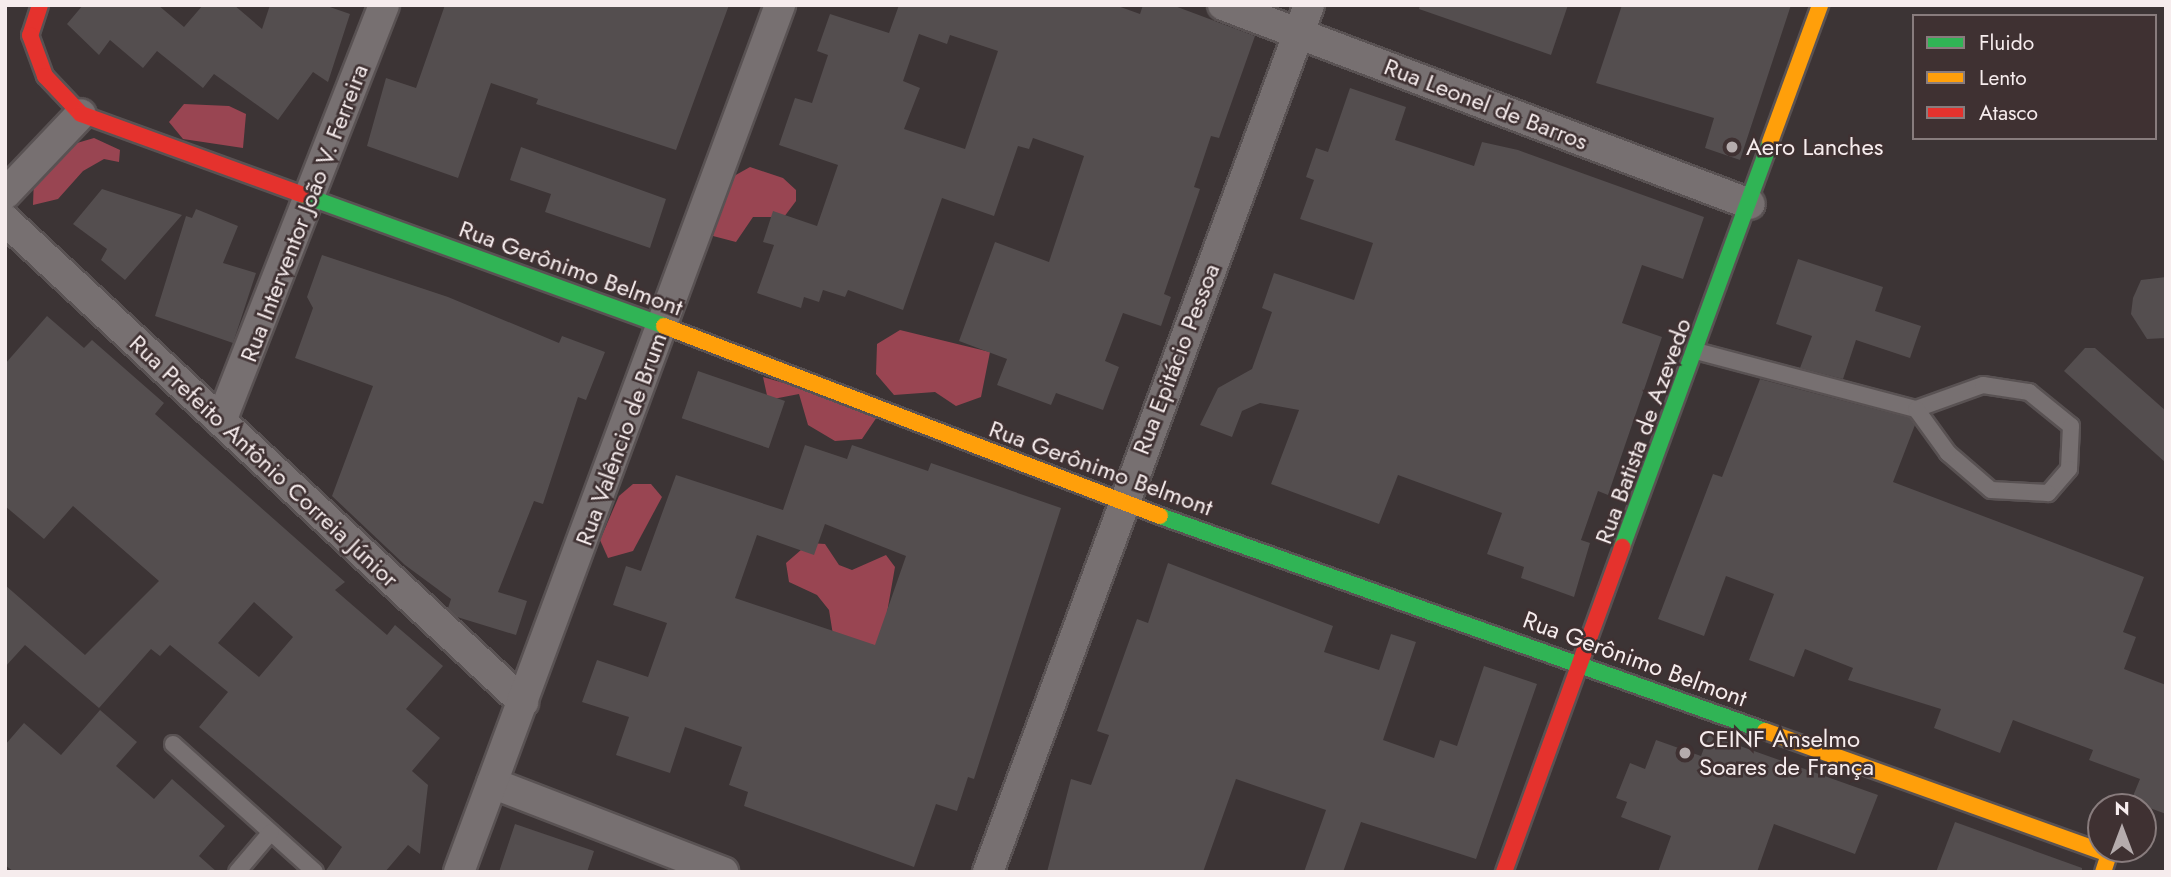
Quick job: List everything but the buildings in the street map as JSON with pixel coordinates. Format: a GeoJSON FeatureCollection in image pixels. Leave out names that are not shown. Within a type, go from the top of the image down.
{"type":"FeatureCollection","features":[{"type":"Feature","properties":{"kind":"street"},"geometry":{"type":"LineString","coordinates":[[5,194],[81,114],[45,76],[30,35],[40,5]]}},
{"type":"Feature","properties":{"kind":"street","name":"Rua Interventor João V. Ferreira"},"geometry":{"type":"LineString","coordinates":[[222,421],[312,197],[384,5]]}},
{"type":"Feature","properties":{"kind":"street","name":"Rua Valêncio de Brum"},"geometry":{"type":"LineString","coordinates":[[459,872],[780,5]]}},
{"type":"Feature","properties":{"kind":"street","name":"Rua Leonel de Barros"},"geometry":{"type":"LineString","coordinates":[[1223,5],[1750,204]]}},
{"type":"Feature","properties":{"kind":"street","name":"Rua Epitácio Pessoa"},"geometry":{"type":"LineString","coordinates":[[988,872],[1122,502],[1309,5]]}},
{"type":"Feature","properties":{"kind":"street","name":"Rua Batista de Azevedo"},"geometry":{"type":"LineString","coordinates":[[1504,872],[1750,204],[1820,5]]}},
{"type":"Feature","properties":{"kind":"street","name":"Rua Gerônimo Belmont"},"geometry":{"type":"LineString","coordinates":[[81,114],[662,325],[1122,502],[1582,663],[2109,854],[2103,872]]}},
{"type":"Feature","properties":{"kind":"street","name":"Rua Prefeito Antônio Correia Júnior"},"geometry":{"type":"LineString","coordinates":[[5,220],[523,702]]}},
{"type":"Feature","properties":{"kind":"street"},"geometry":{"type":"LineString","coordinates":[[492,783],[723,872]]}},
{"type":"Feature","properties":{"kind":"lane"},"geometry":{"type":"LineString","coordinates":[[1696,351],[1916,409],[1983,385],[2029,392],[2071,426],[2070,469],[2048,493],[1991,490],[1948,453],[1916,409]]}},
{"type":"Feature","properties":{"kind":"lane"},"geometry":{"type":"LineString","coordinates":[[173,744],[315,872]]}},
{"type":"Feature","properties":{"kind":"lane"},"geometry":{"type":"LineString","coordinates":[[237,872],[271,832]]}},
{"type":"Feature","properties":{"kind":"shaded area"},"geometry":{"type":"Polygon","coordinates":[[[184,104],[229,106],[246,114],[243,148],[183,139],[169,122],[184,104]]]}},
{"type":"Feature","properties":{"kind":"shaded area"},"geometry":{"type":"Polygon","coordinates":[[[94,138],[120,150],[119,162],[104,159],[83,171],[58,199],[33,205],[34,177],[60,148],[94,138]]]}},
{"type":"Feature","properties":{"kind":"shaded area"},"geometry":{"type":"Polygon","coordinates":[[[750,167],[783,178],[796,190],[796,201],[784,217],[753,217],[736,242],[713,236],[715,207],[734,176],[750,167]]]}},
{"type":"Feature","properties":{"kind":"shaded area"},"geometry":{"type":"Polygon","coordinates":[[[900,330],[990,352],[981,397],[956,406],[935,392],[894,395],[876,374],[877,344],[900,330]]]}},
{"type":"Feature","properties":{"kind":"shaded area"},"geometry":{"type":"Polygon","coordinates":[[[763,377],[881,411],[862,439],[835,441],[808,425],[799,394],[768,400],[763,377]]]}},
{"type":"Feature","properties":{"kind":"shaded area"},"geometry":{"type":"Polygon","coordinates":[[[633,484],[651,484],[662,497],[633,551],[608,558],[600,540],[619,496],[633,484]]]}},
{"type":"Feature","properties":{"kind":"shaded area"},"geometry":{"type":"Polygon","coordinates":[[[809,543],[825,544],[839,565],[852,570],[886,555],[895,567],[881,647],[833,635],[829,610],[817,595],[789,582],[786,563],[809,543]]]}},
{"type":"Feature","properties":{"kind":"traffic: fast"},"geometry":{"type":"LineString","coordinates":[[1622,547],[1770,142]]}},
{"type":"Feature","properties":{"kind":"traffic: fast"},"geometry":{"type":"LineString","coordinates":[[303,195],[664,326]]}},
{"type":"Feature","properties":{"kind":"traffic: fast"},"geometry":{"type":"LineString","coordinates":[[1160,516],[1765,731]]}},
{"type":"Feature","properties":{"kind":"traffic: slow"},"geometry":{"type":"LineString","coordinates":[[1770,142],[1820,5]]}},
{"type":"Feature","properties":{"kind":"traffic: slow"},"geometry":{"type":"LineString","coordinates":[[664,326],[1160,516]]}},
{"type":"Feature","properties":{"kind":"traffic: slow"},"geometry":{"type":"LineString","coordinates":[[1765,731],[2109,854],[2103,872]]}},
{"type":"Feature","properties":{"kind":"traffic: jam"},"geometry":{"type":"LineString","coordinates":[[40,5],[30,35],[45,76],[81,114],[303,195]]}},
{"type":"Feature","properties":{"kind":"traffic: jam"},"geometry":{"type":"LineString","coordinates":[[1504,872],[1622,547]]}},
{"type":"Feature","properties":{"kind":"place","name":"Aero Lanches"},"geometry":{"type":"Point","coordinates":[1732,147]}},
{"type":"Feature","properties":{"kind":"place","name":"CEINF Anselmo Soares de França"},"geometry":{"type":"Point","coordinates":[1685,753]}}]}
